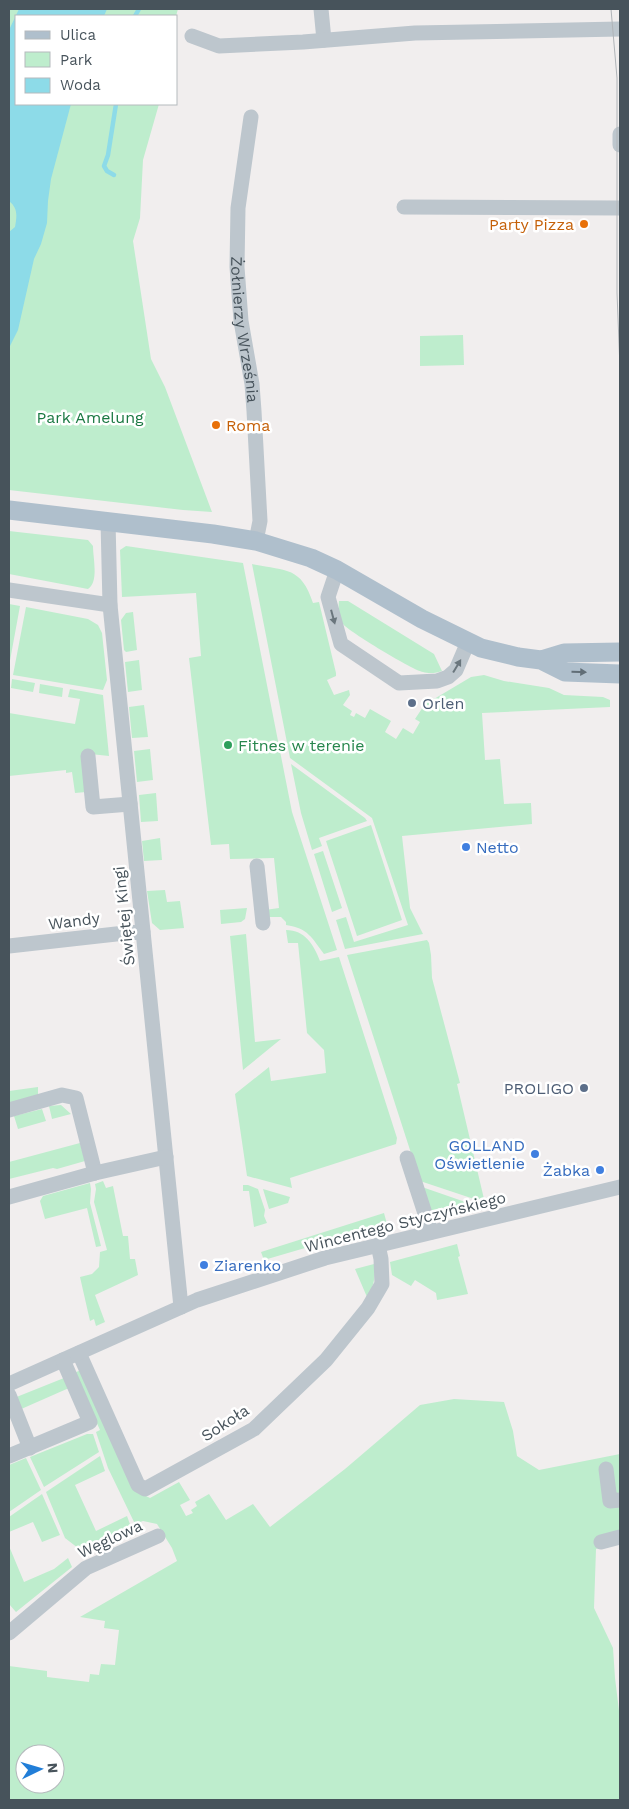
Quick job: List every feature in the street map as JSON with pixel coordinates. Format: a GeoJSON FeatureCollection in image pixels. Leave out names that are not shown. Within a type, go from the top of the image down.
{"type":"FeatureCollection","features":[{"type":"Feature","properties":{"kind":"main road"},"geometry":{"type":"LineString","coordinates":[[9,510],[213,534],[256,541],[311,558],[337,570],[422,619],[468,642],[500,653],[541,660],[565,672],[620,674]]}},
{"type":"Feature","properties":{"kind":"main road"},"geometry":{"type":"LineString","coordinates":[[541,660],[564,652],[620,652]]}},
{"type":"Feature","properties":{"kind":"street"},"geometry":{"type":"LineString","coordinates":[[321,9],[324,40]]}},
{"type":"Feature","properties":{"kind":"street"},"geometry":{"type":"LineString","coordinates":[[192,36],[219,46],[415,33],[620,29]]}},
{"type":"Feature","properties":{"kind":"street","name":"Żołnierzy Września"},"geometry":{"type":"LineString","coordinates":[[251,117],[238,208],[238,267],[241,321],[249,362],[254,411],[260,521],[256,541]]}},
{"type":"Feature","properties":{"kind":"street"},"geometry":{"type":"LineString","coordinates":[[620,134],[620,145]]}},
{"type":"Feature","properties":{"kind":"street"},"geometry":{"type":"LineString","coordinates":[[404,207],[620,208]]}},
{"type":"Feature","properties":{"kind":"street","name":"Świętej Kingi"},"geometry":{"type":"LineString","coordinates":[[108,521],[110,605],[181,1307]]}},
{"type":"Feature","properties":{"kind":"street"},"geometry":{"type":"LineString","coordinates":[[337,570],[328,597],[341,644],[399,683],[437,681],[448,677],[456,670],[468,642]]}},
{"type":"Feature","properties":{"kind":"street"},"geometry":{"type":"LineString","coordinates":[[9,590],[110,605]]}},
{"type":"Feature","properties":{"kind":"street"},"geometry":{"type":"LineString","coordinates":[[88,756],[93,807],[130,804]]}},
{"type":"Feature","properties":{"kind":"street"},"geometry":{"type":"LineString","coordinates":[[257,866],[263,923]]}},
{"type":"Feature","properties":{"kind":"street","name":"Wandy"},"geometry":{"type":"LineString","coordinates":[[9,946],[125,932],[143,932]]}},
{"type":"Feature","properties":{"kind":"street"},"geometry":{"type":"LineString","coordinates":[[9,1110],[62,1095],[76,1098],[95,1173]]}},
{"type":"Feature","properties":{"kind":"street"},"geometry":{"type":"LineString","coordinates":[[9,1197],[95,1173],[166,1157]]}},
{"type":"Feature","properties":{"kind":"street"},"geometry":{"type":"LineString","coordinates":[[407,1158],[431,1232]]}},
{"type":"Feature","properties":{"kind":"street","name":"Wincentego Styczyńskiego"},"geometry":{"type":"LineString","coordinates":[[9,1384],[208,1296],[316,1261],[620,1187]]}},
{"type":"Feature","properties":{"kind":"street","name":"Sokoła"},"geometry":{"type":"LineString","coordinates":[[79,1353],[138,1485],[145,1489],[254,1428],[326,1360],[368,1308],[382,1284],[378,1245]]}},
{"type":"Feature","properties":{"kind":"street"},"geometry":{"type":"LineString","coordinates":[[9,1456],[90,1422],[63,1360]]}},
{"type":"Feature","properties":{"kind":"street"},"geometry":{"type":"LineString","coordinates":[[9,1395],[30,1448]]}},
{"type":"Feature","properties":{"kind":"street"},"geometry":{"type":"LineString","coordinates":[[606,1469],[610,1501],[620,1500]]}},
{"type":"Feature","properties":{"kind":"street","name":"Węglowa"},"geometry":{"type":"LineString","coordinates":[[9,1633],[86,1568],[158,1536]]}},
{"type":"Feature","properties":{"kind":"street"},"geometry":{"type":"LineString","coordinates":[[601,1542],[620,1537]]}},
{"type":"Feature","properties":{"kind":"green space","name":"Park Amelung"},"geometry":{"type":"Polygon","coordinates":[[[9,9],[178,9],[176,15],[15,15],[15,105],[159,105],[143,160],[140,218],[133,241],[151,359],[165,387],[212,512],[9,490],[9,9]]]}},
{"type":"Feature","properties":{"kind":"green space"},"geometry":{"type":"Polygon","coordinates":[[[463,335],[464,365],[420,366],[420,336],[463,335]]]}},
{"type":"Feature","properties":{"kind":"green space"},"geometry":{"type":"Polygon","coordinates":[[[9,531],[88,540],[93,546],[94,575],[91,586],[88,589],[9,574],[9,531]]]}},
{"type":"Feature","properties":{"kind":"green space"},"geometry":{"type":"Polygon","coordinates":[[[126,546],[243,563],[292,812],[337,950],[324,954],[305,931],[286,925],[286,922],[281,917],[266,917],[265,910],[279,908],[274,858],[230,859],[229,844],[211,845],[189,658],[201,656],[196,593],[122,597],[120,550],[126,546]]]}},
{"type":"Feature","properties":{"kind":"green space"},"geometry":{"type":"Polygon","coordinates":[[[252,564],[291,572],[303,582],[313,603],[319,602],[336,673],[336,676],[327,680],[334,695],[349,690],[350,695],[343,705],[352,711],[350,715],[354,717],[356,713],[365,718],[370,709],[391,721],[385,732],[396,739],[403,728],[413,734],[420,722],[415,719],[427,701],[429,702],[471,677],[484,675],[504,681],[549,688],[564,695],[603,697],[610,700],[610,707],[482,713],[485,760],[500,759],[504,804],[531,803],[532,824],[402,836],[410,908],[423,934],[345,949],[336,920],[346,917],[354,942],[408,925],[372,818],[290,758],[252,564]]]}},
{"type":"Feature","properties":{"kind":"green space"},"geometry":{"type":"Polygon","coordinates":[[[339,601],[348,601],[434,654],[442,671],[425,673],[417,670],[356,634],[343,624],[339,613],[339,601]]]}},
{"type":"Feature","properties":{"kind":"green space"},"geometry":{"type":"Polygon","coordinates":[[[9,604],[20,606],[9,666],[9,604]]]}},
{"type":"Feature","properties":{"kind":"green space"},"geometry":{"type":"Polygon","coordinates":[[[26,607],[88,619],[98,625],[102,633],[107,680],[103,690],[13,675],[26,607]]]}},
{"type":"Feature","properties":{"kind":"green space"},"geometry":{"type":"Polygon","coordinates":[[[133,612],[137,650],[126,652],[124,650],[121,620],[126,613],[133,612]]]}},
{"type":"Feature","properties":{"kind":"green space"},"geometry":{"type":"Polygon","coordinates":[[[139,660],[142,690],[128,692],[125,662],[139,660]]]}},
{"type":"Feature","properties":{"kind":"green space"},"geometry":{"type":"Polygon","coordinates":[[[12,679],[35,683],[33,692],[11,688],[12,679]]]}},
{"type":"Feature","properties":{"kind":"green space"},"geometry":{"type":"Polygon","coordinates":[[[40,684],[63,688],[62,697],[39,693],[40,684]]]}},
{"type":"Feature","properties":{"kind":"green space"},"geometry":{"type":"Polygon","coordinates":[[[70,689],[103,695],[109,756],[81,753],[86,792],[75,793],[72,772],[66,773],[66,770],[9,776],[9,713],[75,724],[80,699],[68,697],[70,689]]]}},
{"type":"Feature","properties":{"kind":"green space"},"geometry":{"type":"Polygon","coordinates":[[[144,705],[148,737],[132,738],[129,707],[144,705]]]}},
{"type":"Feature","properties":{"kind":"green space"},"geometry":{"type":"Polygon","coordinates":[[[150,749],[153,780],[137,782],[134,751],[150,749]]]}},
{"type":"Feature","properties":{"kind":"green space"},"geometry":{"type":"Polygon","coordinates":[[[291,764],[367,821],[319,838],[322,846],[312,850],[301,813],[291,764]]]}},
{"type":"Feature","properties":{"kind":"green space"},"geometry":{"type":"Polygon","coordinates":[[[156,793],[158,821],[141,822],[139,795],[156,793]]]}},
{"type":"Feature","properties":{"kind":"green space"},"geometry":{"type":"Polygon","coordinates":[[[371,825],[402,920],[357,936],[326,841],[371,825]]]}},
{"type":"Feature","properties":{"kind":"green space"},"geometry":{"type":"Polygon","coordinates":[[[160,838],[162,860],[144,861],[142,841],[160,838]]]}},
{"type":"Feature","properties":{"kind":"green space"},"geometry":{"type":"Polygon","coordinates":[[[323,851],[342,908],[332,912],[314,854],[323,851]]]}},
{"type":"Feature","properties":{"kind":"green space"},"geometry":{"type":"Polygon","coordinates":[[[165,890],[167,902],[180,901],[184,928],[160,930],[152,923],[147,891],[165,890]]]}},
{"type":"Feature","properties":{"kind":"green space"},"geometry":{"type":"Polygon","coordinates":[[[247,908],[245,919],[241,922],[221,924],[220,910],[247,908]]]}},
{"type":"Feature","properties":{"kind":"green space"},"geometry":{"type":"Polygon","coordinates":[[[286,930],[304,936],[312,944],[320,961],[339,957],[397,1138],[396,1144],[290,1178],[292,1188],[247,1176],[235,1094],[269,1067],[271,1081],[326,1073],[324,1050],[307,1033],[298,943],[288,943],[286,930]]]}},
{"type":"Feature","properties":{"kind":"green space"},"geometry":{"type":"Polygon","coordinates":[[[246,934],[255,1042],[281,1039],[243,1070],[230,936],[246,934]]]}},
{"type":"Feature","properties":{"kind":"green space"},"geometry":{"type":"Polygon","coordinates":[[[427,940],[431,955],[432,978],[460,1083],[457,1084],[484,1199],[477,1200],[420,1181],[347,955],[427,940]]]}},
{"type":"Feature","properties":{"kind":"green space"},"geometry":{"type":"Polygon","coordinates":[[[38,1087],[38,1096],[9,1104],[9,1091],[38,1087]]]}},
{"type":"Feature","properties":{"kind":"green space"},"geometry":{"type":"Polygon","coordinates":[[[61,1105],[71,1114],[52,1119],[49,1106],[61,1105]]]}},
{"type":"Feature","properties":{"kind":"green space"},"geometry":{"type":"Polygon","coordinates":[[[42,1109],[46,1121],[18,1129],[14,1116],[42,1109]]]}},
{"type":"Feature","properties":{"kind":"green space"},"geometry":{"type":"Polygon","coordinates":[[[80,1143],[85,1161],[9,1179],[9,1162],[80,1143]]]}},
{"type":"Feature","properties":{"kind":"green space"},"geometry":{"type":"Polygon","coordinates":[[[103,1181],[106,1188],[113,1186],[123,1236],[128,1236],[130,1259],[135,1259],[138,1275],[95,1295],[105,1322],[96,1326],[94,1319],[90,1321],[80,1277],[92,1274],[99,1267],[100,1252],[107,1250],[94,1202],[95,1184],[103,1181]]]}},
{"type":"Feature","properties":{"kind":"green space"},"geometry":{"type":"Polygon","coordinates":[[[90,1183],[90,1203],[101,1246],[96,1247],[87,1208],[45,1219],[40,1201],[43,1196],[90,1183]]]}},
{"type":"Feature","properties":{"kind":"green space"},"geometry":{"type":"Polygon","coordinates":[[[243,1185],[258,1189],[267,1223],[254,1227],[249,1191],[243,1191],[243,1185]]]}},
{"type":"Feature","properties":{"kind":"green space"},"geometry":{"type":"Polygon","coordinates":[[[422,1187],[474,1205],[448,1211],[447,1207],[437,1209],[438,1213],[431,1215],[422,1187]]]}},
{"type":"Feature","properties":{"kind":"green space"},"geometry":{"type":"Polygon","coordinates":[[[263,1189],[290,1197],[288,1203],[269,1209],[263,1189]]]}},
{"type":"Feature","properties":{"kind":"green space"},"geometry":{"type":"Polygon","coordinates":[[[384,1213],[387,1224],[264,1260],[261,1252],[384,1213]]]}},
{"type":"Feature","properties":{"kind":"green space"},"geometry":{"type":"Polygon","coordinates":[[[457,1244],[460,1256],[458,1257],[468,1294],[437,1300],[436,1293],[415,1280],[411,1286],[392,1275],[390,1262],[457,1244]]]}},
{"type":"Feature","properties":{"kind":"green space"},"geometry":{"type":"Polygon","coordinates":[[[374,1264],[374,1281],[367,1297],[355,1269],[374,1264]]]}},
{"type":"Feature","properties":{"kind":"green space"},"geometry":{"type":"Polygon","coordinates":[[[81,1370],[144,1495],[150,1498],[179,1482],[190,1500],[180,1505],[186,1516],[193,1513],[191,1510],[197,1506],[195,1502],[209,1494],[226,1520],[253,1504],[270,1527],[345,1469],[420,1405],[454,1399],[504,1402],[513,1431],[517,1456],[539,1470],[620,1454],[620,1541],[596,1549],[594,1608],[613,1648],[620,1719],[620,1800],[9,1800],[9,1666],[47,1671],[47,1677],[89,1682],[90,1674],[99,1675],[101,1664],[115,1665],[119,1630],[104,1628],[105,1621],[80,1617],[177,1561],[172,1548],[157,1524],[143,1521],[135,1524],[108,1468],[96,1432],[100,1430],[74,1373],[81,1370]]]}},
{"type":"Feature","properties":{"kind":"green space"},"geometry":{"type":"Polygon","coordinates":[[[64,1378],[69,1388],[19,1410],[14,1398],[64,1378]]]}},
{"type":"Feature","properties":{"kind":"green space"},"geometry":{"type":"Polygon","coordinates":[[[87,1434],[93,1434],[99,1452],[44,1487],[30,1457],[87,1434]]]}},
{"type":"Feature","properties":{"kind":"green space"},"geometry":{"type":"Polygon","coordinates":[[[100,1456],[105,1471],[75,1485],[96,1531],[127,1516],[131,1527],[87,1555],[65,1538],[46,1492],[100,1456]]]}},
{"type":"Feature","properties":{"kind":"green space"},"geometry":{"type":"Polygon","coordinates":[[[26,1458],[41,1490],[9,1512],[9,1465],[26,1458]]]}},
{"type":"Feature","properties":{"kind":"green space"},"geometry":{"type":"Polygon","coordinates":[[[42,1494],[60,1535],[42,1542],[33,1522],[9,1532],[9,1517],[42,1494]]]}},
{"type":"Feature","properties":{"kind":"green space"},"geometry":{"type":"Polygon","coordinates":[[[9,1546],[24,1582],[54,1569],[68,1558],[72,1567],[16,1612],[9,1604],[9,1546]]]}},
{"type":"Feature","properties":{"kind":"water"},"geometry":{"type":"Polygon","coordinates":[[[19,9],[107,9],[104,15],[16,15],[19,9]]]}},
{"type":"Feature","properties":{"kind":"water"},"geometry":{"type":"Polygon","coordinates":[[[15,17],[15,105],[71,105],[51,179],[47,223],[34,259],[18,330],[9,348],[9,232],[15,227],[16,216],[14,206],[9,201],[9,30],[15,17]]]}},
{"type":"Feature","properties":{"kind":"waterway"},"geometry":{"type":"LineString","coordinates":[[136,15],[139,9]]}},
{"type":"Feature","properties":{"kind":"waterway"},"geometry":{"type":"LineString","coordinates":[[114,175],[107,171],[104,166],[108,155],[116,105]]}},
{"type":"Feature","properties":{"kind":"tram line"},"geometry":{"type":"LineString","coordinates":[[611,9],[617,78],[617,293],[620,368]]}},
{"type":"Feature","properties":{"kind":"place","name":"Party Pizza"},"geometry":{"type":"Point","coordinates":[584,224]}},
{"type":"Feature","properties":{"kind":"place","name":"Roma"},"geometry":{"type":"Point","coordinates":[216,425]}},
{"type":"Feature","properties":{"kind":"place","name":"Orlen"},"geometry":{"type":"Point","coordinates":[412,703]}},
{"type":"Feature","properties":{"kind":"place","name":"Fitnes w terenie"},"geometry":{"type":"Point","coordinates":[228,745]}},
{"type":"Feature","properties":{"kind":"place","name":"Netto"},"geometry":{"type":"Point","coordinates":[466,847]}},
{"type":"Feature","properties":{"kind":"place","name":"PROLIGO"},"geometry":{"type":"Point","coordinates":[584,1088]}},
{"type":"Feature","properties":{"kind":"place","name":"GOLLAND Oświetlenie"},"geometry":{"type":"Point","coordinates":[535,1154]}},
{"type":"Feature","properties":{"kind":"place","name":"Żabka"},"geometry":{"type":"Point","coordinates":[600,1170]}},
{"type":"Feature","properties":{"kind":"place","name":"Ziarenko"},"geometry":{"type":"Point","coordinates":[204,1265]}}]}
